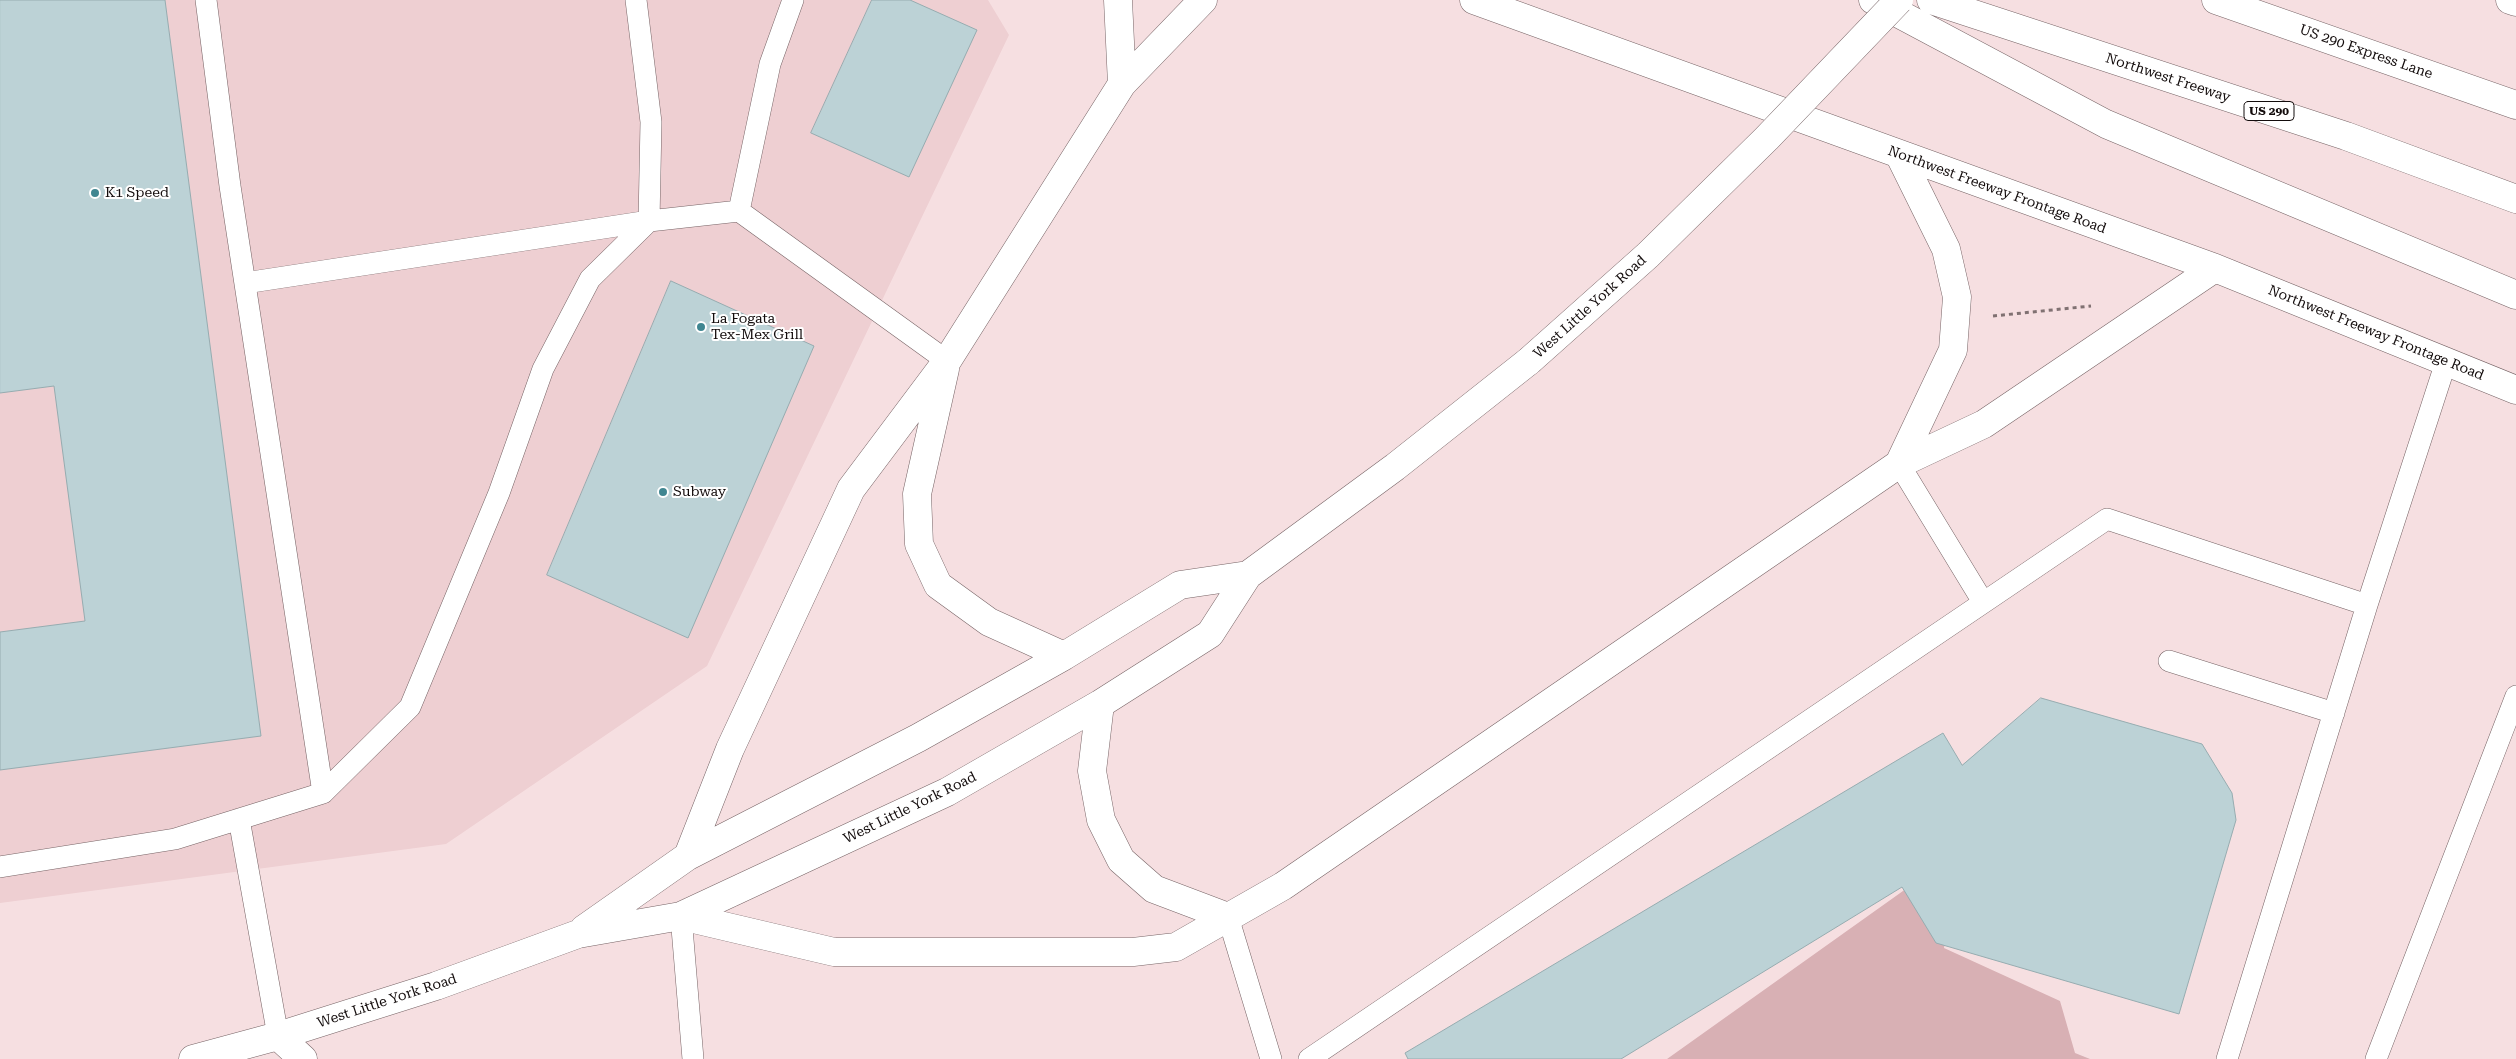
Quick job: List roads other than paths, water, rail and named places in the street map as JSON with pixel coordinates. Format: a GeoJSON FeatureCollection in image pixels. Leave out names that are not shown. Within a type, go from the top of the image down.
{"type":"FeatureCollection","features":[{"type":"Feature","properties":{"kind":"main road"},"geometry":{"type":"LineString","coordinates":[[1118,0],[1122,84]]}},
{"type":"Feature","properties":{"kind":"main road"},"geometry":{"type":"LineString","coordinates":[[688,856],[730,749],[851,489],[947,361],[1122,84],[1203,0]]}},
{"type":"Feature","properties":{"kind":"main road","name":"Northwest Freeway Frontage Road"},"geometry":{"type":"LineString","coordinates":[[1474,0],[1900,156],[2215,268],[2516,390]]}},
{"type":"Feature","properties":{"kind":"main road"},"geometry":{"type":"LineString","coordinates":[[1873,0],[2106,124],[2516,295]]}},
{"type":"Feature","properties":{"kind":"main road","name":"West Little York Road"},"geometry":{"type":"LineString","coordinates":[[193,1059],[278,1047],[578,934],[681,916],[947,792],[1100,704],[1210,634],[1248,575],[1395,467],[1529,361],[1655,248],[1768,138],[1899,0]]}},
{"type":"Feature","properties":{"kind":"main road","name":"Northwest Freeway"},"geometry":{"type":"LineString","coordinates":[[1931,0],[2346,136],[2516,199]]}},
{"type":"Feature","properties":{"kind":"main road","name":"US 290 Express Lane"},"geometry":{"type":"LineString","coordinates":[[2216,0],[2516,106]]}},
{"type":"Feature","properties":{"kind":"main road"},"geometry":{"type":"LineString","coordinates":[[2510,0],[2516,2]]}},
{"type":"Feature","properties":{"kind":"main road"},"geometry":{"type":"LineString","coordinates":[[1899,464],[1953,350],[1957,297],[1946,250],[1900,156]]}},
{"type":"Feature","properties":{"kind":"main road"},"geometry":{"type":"LineString","coordinates":[[681,916],[834,952],[1133,952],[1176,947],[1283,886],[1899,464],[1984,424],[2215,268]]}},
{"type":"Feature","properties":{"kind":"main road"},"geometry":{"type":"LineString","coordinates":[[947,361],[917,494],[919,544],[938,585],[990,622],[1064,656]]}},
{"type":"Feature","properties":{"kind":"main road","name":"West Little York Road"},"geometry":{"type":"LineString","coordinates":[[578,934],[688,856],[918,738],[1064,656],[1180,585],[1248,575]]}},
{"type":"Feature","properties":{"kind":"main road"},"geometry":{"type":"LineString","coordinates":[[1100,704],[1092,771],[1101,820],[1121,860],[1154,889],[1228,917]]}},
{"type":"Feature","properties":{"kind":"main road"},"geometry":{"type":"LineString","coordinates":[[278,1047],[303,1059]]}},
{"type":"Feature","properties":{"kind":"lane"},"geometry":{"type":"LineString","coordinates":[[206,0],[245,283],[323,793]]}},
{"type":"Feature","properties":{"kind":"lane"},"geometry":{"type":"LineString","coordinates":[[0,867],[175,838],[323,793],[410,707],[498,493],[543,369],[590,279],[649,221],[652,122],[636,0]]}},
{"type":"Feature","properties":{"kind":"lane"},"geometry":{"type":"LineString","coordinates":[[739,211],[770,64],[793,0]]}},
{"type":"Feature","properties":{"kind":"lane"},"geometry":{"type":"LineString","coordinates":[[245,283],[649,221],[739,211],[947,361]]}},
{"type":"Feature","properties":{"kind":"lane"},"geometry":{"type":"LineString","coordinates":[[2227,1059],[2367,605],[2446,362]]}},
{"type":"Feature","properties":{"kind":"lane"},"geometry":{"type":"LineString","coordinates":[[1899,464],[1983,602]]}},
{"type":"Feature","properties":{"kind":"lane"},"geometry":{"type":"LineString","coordinates":[[1309,1059],[2107,519],[2367,605]]}},
{"type":"Feature","properties":{"kind":"lane"},"geometry":{"type":"LineString","coordinates":[[2169,661],[2334,713]]}},
{"type":"Feature","properties":{"kind":"lane"},"geometry":{"type":"LineString","coordinates":[[2376,1059],[2516,696]]}},
{"type":"Feature","properties":{"kind":"lane"},"geometry":{"type":"LineString","coordinates":[[239,819],[278,1047]]}},
{"type":"Feature","properties":{"kind":"lane"},"geometry":{"type":"LineString","coordinates":[[681,916],[694,1059]]}},
{"type":"Feature","properties":{"kind":"lane"},"geometry":{"type":"LineString","coordinates":[[1228,917],[1270,1059]]}},
{"type":"Feature","properties":{"kind":"place","name":"K1 Speed"},"geometry":{"type":"Point","coordinates":[95,193]}},
{"type":"Feature","properties":{"kind":"place","name":"La Fogata Tex-Mex Grill"},"geometry":{"type":"Point","coordinates":[701,327]}},
{"type":"Feature","properties":{"kind":"place","name":"Subway"},"geometry":{"type":"Point","coordinates":[663,492]}}]}
